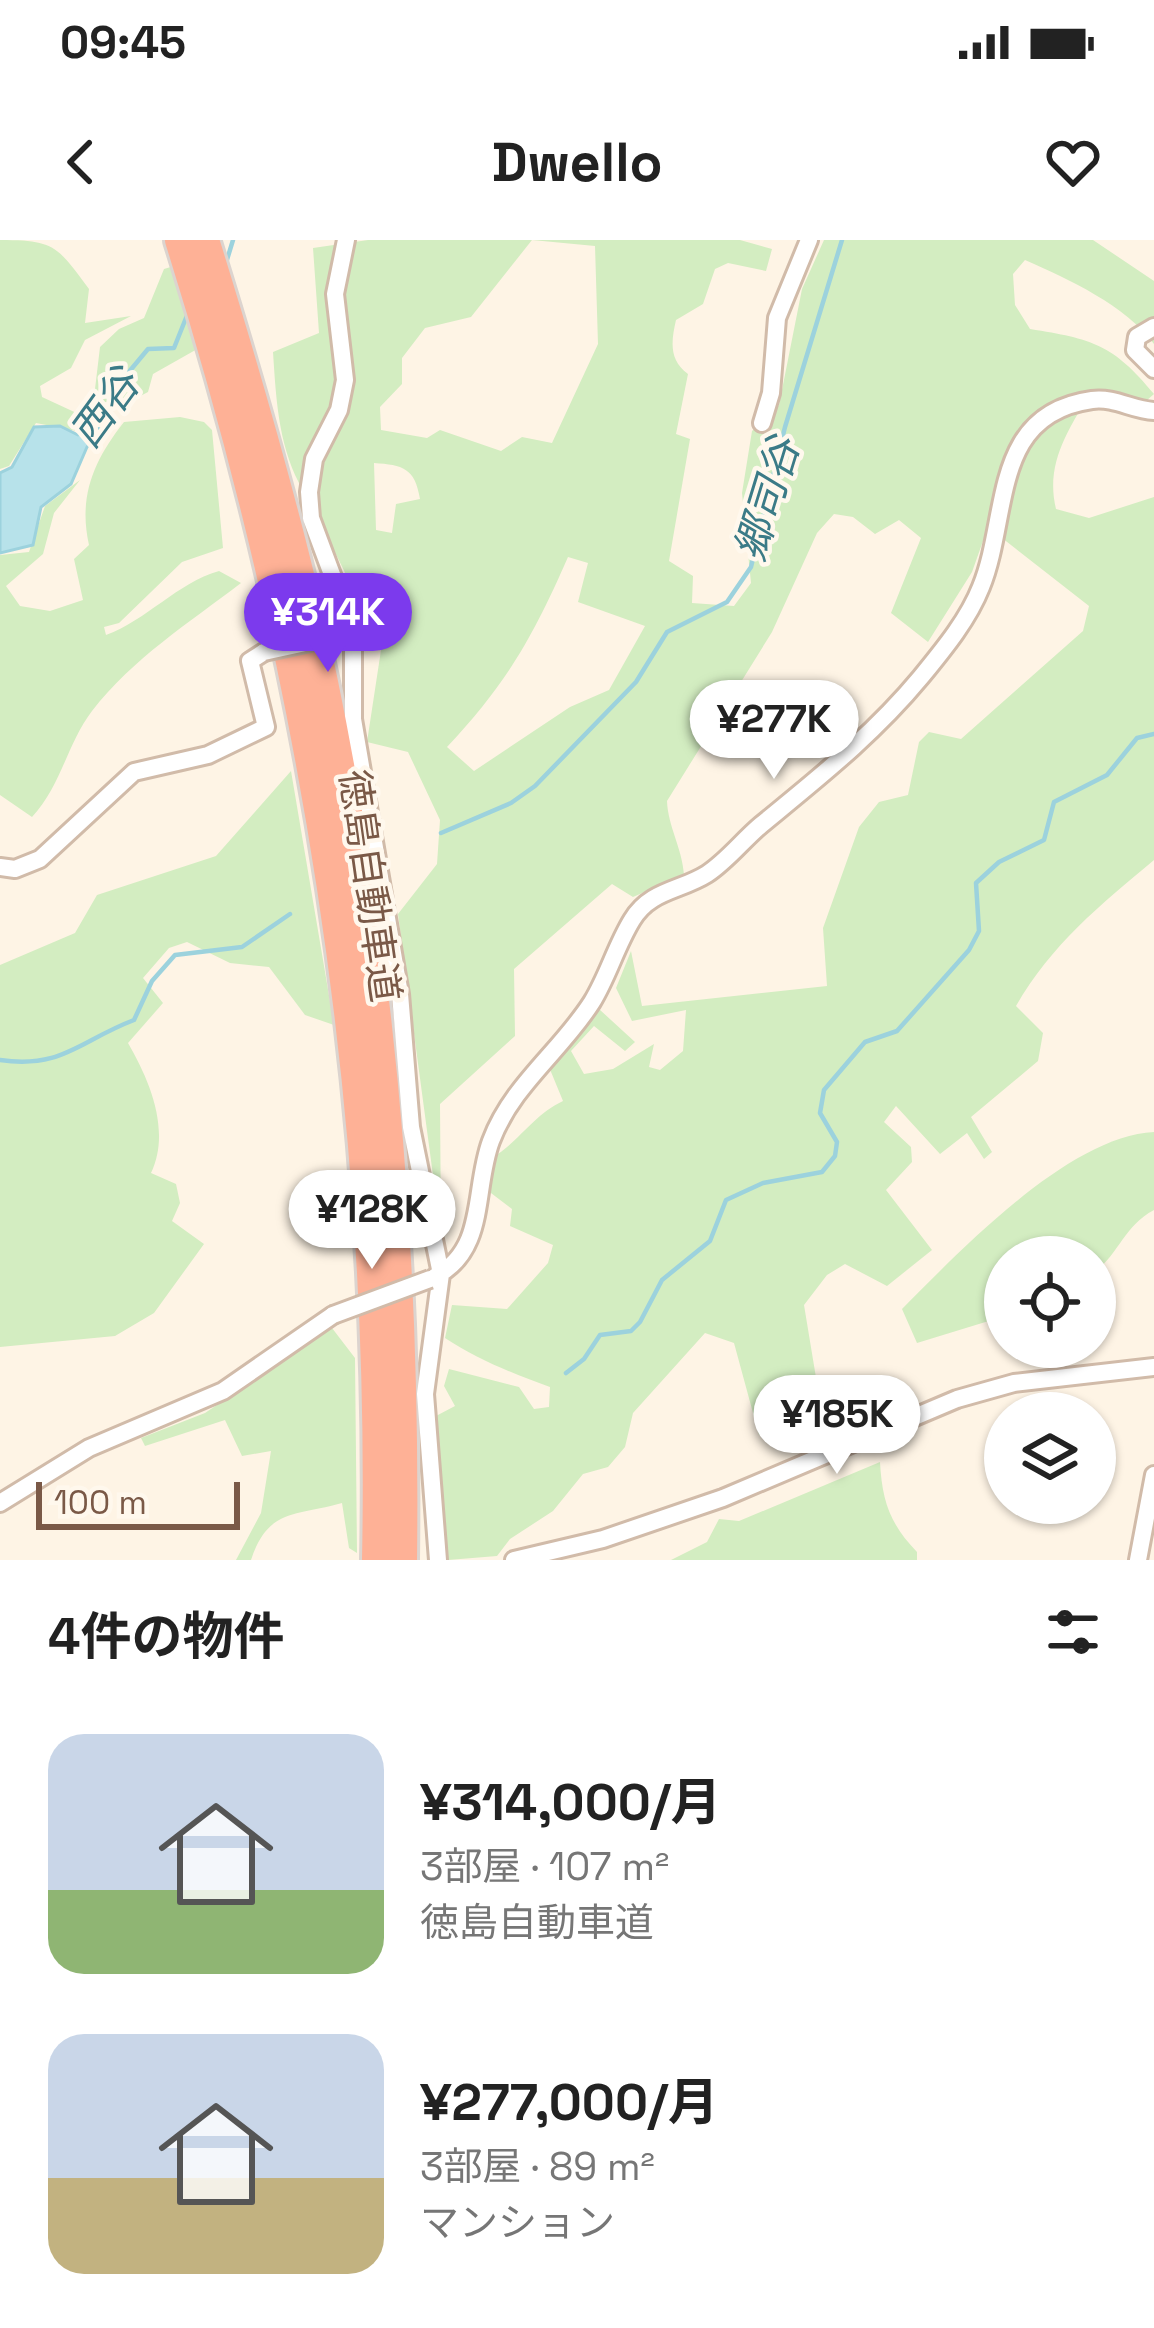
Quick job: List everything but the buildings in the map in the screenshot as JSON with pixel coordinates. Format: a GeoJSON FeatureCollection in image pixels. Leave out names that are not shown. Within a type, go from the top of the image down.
{"type":"FeatureCollection","features":[{"type":"Feature","properties":{"kind":"highway","name":"徳島自動車道"},"geometry":{"type":"LineString","coordinates":[[180,240],[248,421],[342,947],[376,1338],[377,1560]]}},
{"type":"Feature","properties":{"kind":"highway","name":"徳島自動車道"},"geometry":{"type":"LineString","coordinates":[[204,240],[248,421],[328,710],[364,941],[387,1140],[399,1331],[402,1560]]}},
{"type":"Feature","properties":{"kind":"street"},"geometry":{"type":"LineString","coordinates":[[346,240],[335,294],[345,380],[339,410],[314,459],[309,492],[311,518],[347,633],[353,719],[400,994],[411,1127],[436,1276],[425,1394],[438,1560]]}},
{"type":"Feature","properties":{"kind":"street"},"geometry":{"type":"LineString","coordinates":[[762,423],[772,393],[778,318],[809,240]]}},
{"type":"Feature","properties":{"kind":"street"},"geometry":{"type":"LineString","coordinates":[[1154,327],[1137,337],[1135,350],[1154,369]]}},
{"type":"Feature","properties":{"kind":"street"},"geometry":{"type":"LineString","coordinates":[[0,1503],[89,1448],[223,1391],[333,1315],[458,1264],[470,1245],[480,1170],[496,1129],[520,1088],[590,1005],[632,919],[651,898],[706,874],[821,778],[896,705],[964,620],[982,587],[1006,479],[1020,441],[1045,418],[1089,400],[1114,400],[1154,411]]}},
{"type":"Feature","properties":{"kind":"street"},"geometry":{"type":"LineString","coordinates":[[0,867],[15,869],[40,859],[134,772],[208,755],[266,727],[250,661],[264,652],[347,633]]}},
{"type":"Feature","properties":{"kind":"street"},"geometry":{"type":"LineString","coordinates":[[514,1560],[603,1540],[723,1498],[957,1400],[1014,1383],[1154,1367]]}},
{"type":"Feature","properties":{"kind":"street"},"geometry":{"type":"LineString","coordinates":[[1138,1560],[1154,1475]]}},
{"type":"Feature","properties":{"kind":"green space"},"geometry":{"type":"Polygon","coordinates":[[[0,240],[44,244],[61,255],[89,289],[85,323],[131,316],[85,340],[71,368],[40,386],[42,397],[83,416],[77,431],[36,423],[9,466],[0,469],[0,240]]]}},
{"type":"Feature","properties":{"kind":"green space"},"geometry":{"type":"Polygon","coordinates":[[[368,240],[532,240],[740,240],[772,249],[766,271],[728,263],[715,269],[703,304],[676,320],[673,336],[675,357],[688,374],[676,434],[690,439],[669,561],[693,576],[692,603],[734,606],[751,583],[742,493],[752,431],[779,405],[802,289],[824,240],[1093,240],[1154,281],[1154,344],[1128,317],[1060,276],[1025,260],[1013,274],[1015,305],[1030,329],[1100,346],[1126,364],[1154,394],[1146,401],[1091,392],[1061,448],[1053,493],[1056,509],[1089,518],[1154,497],[1154,860],[1061,945],[1016,1006],[1043,1033],[1038,1061],[971,1117],[992,1152],[984,1159],[967,1133],[940,1154],[896,1106],[884,1122],[911,1147],[912,1162],[886,1190],[932,1250],[887,1286],[845,1264],[827,1275],[804,1305],[823,1420],[787,1441],[759,1435],[734,1343],[705,1333],[633,1413],[625,1447],[608,1467],[583,1474],[553,1511],[510,1539],[497,1556],[448,1560],[436,1416],[455,1406],[444,1386],[449,1369],[519,1387],[534,1409],[549,1407],[550,1387],[445,1338],[452,1305],[507,1309],[548,1263],[553,1245],[510,1226],[512,1209],[487,1190],[492,1158],[563,1101],[549,1067],[599,1009],[635,1042],[625,1051],[594,1026],[571,1051],[584,1074],[613,1069],[654,1044],[649,1067],[660,1070],[683,1051],[686,1010],[632,1021],[616,988],[631,951],[642,1006],[827,986],[823,928],[859,827],[879,802],[908,795],[919,742],[929,732],[961,739],[1083,631],[1089,606],[988,527],[972,572],[928,642],[891,613],[921,538],[899,520],[875,534],[853,517],[834,514],[817,533],[772,632],[667,801],[684,875],[633,897],[612,884],[514,969],[515,1036],[440,1104],[441,1235],[398,914],[437,864],[440,820],[408,752],[367,742],[383,637],[367,630],[345,573],[299,483],[286,452],[277,402],[273,352],[319,333],[313,248],[368,240]],[[532,240],[471,317],[425,328],[402,358],[402,384],[380,407],[381,430],[427,438],[440,430],[501,451],[522,437],[552,443],[598,344],[595,246],[532,240]],[[374,463],[376,530],[392,533],[396,504],[420,499],[415,481],[400,467],[374,463]],[[568,557],[502,680],[447,747],[474,771],[570,707],[609,690],[645,626],[578,602],[588,563],[568,557]]]}},
{"type":"Feature","properties":{"kind":"green space"},"geometry":{"type":"Polygon","coordinates":[[[174,266],[199,348],[153,374],[148,392],[127,403],[104,402],[95,389],[100,347],[119,329],[144,318],[164,269],[174,266]]]}},
{"type":"Feature","properties":{"kind":"green space"},"geometry":{"type":"Polygon","coordinates":[[[180,417],[204,422],[212,430],[223,548],[182,562],[119,623],[104,627],[106,635],[219,571],[241,583],[162,642],[108,692],[83,724],[50,792],[32,817],[0,795],[0,555],[29,552],[45,506],[80,480],[54,513],[43,554],[6,586],[20,606],[50,611],[83,600],[74,559],[89,545],[87,495],[104,450],[124,422],[180,417]]]}},
{"type":"Feature","properties":{"kind":"green space"},"geometry":{"type":"Polygon","coordinates":[[[291,771],[334,1025],[305,1015],[269,967],[230,963],[187,942],[169,948],[143,978],[163,1003],[128,1043],[144,1073],[158,1123],[157,1157],[151,1173],[176,1184],[180,1203],[172,1221],[204,1244],[154,1313],[115,1336],[0,1347],[0,965],[75,933],[97,895],[216,856],[291,771]]]}},
{"type":"Feature","properties":{"kind":"green space"},"geometry":{"type":"Polygon","coordinates":[[[1154,1132],[1154,1210],[1116,1250],[1116,1236],[984,1236],[984,1322],[917,1343],[902,1309],[1018,1200],[1052,1174],[1121,1138],[1154,1132]]]}},
{"type":"Feature","properties":{"kind":"green space"},"geometry":{"type":"Polygon","coordinates":[[[332,1328],[355,1358],[357,1553],[349,1548],[342,1503],[286,1517],[266,1531],[251,1560],[236,1560],[261,1513],[271,1451],[242,1456],[225,1420],[145,1446],[141,1438],[205,1413],[332,1328]]]}},
{"type":"Feature","properties":{"kind":"green space"},"geometry":{"type":"Polygon","coordinates":[[[880,1462],[889,1511],[917,1552],[917,1560],[671,1560],[707,1542],[719,1519],[739,1521],[880,1462]]]}},
{"type":"Feature","properties":{"kind":"water"},"geometry":{"type":"Polygon","coordinates":[[[60,426],[78,435],[103,428],[87,447],[71,484],[41,507],[33,545],[0,553],[0,473],[12,467],[34,427],[60,426]]]}},
{"type":"Feature","properties":{"kind":"waterway","name":"西谷"},"geometry":{"type":"LineString","coordinates":[[226,263],[233,240]]}},
{"type":"Feature","properties":{"kind":"waterway","name":"郷司谷"},"geometry":{"type":"LineString","coordinates":[[441,833],[511,803],[535,786],[636,682],[667,632],[727,602],[751,567],[785,427],[842,240]]}},
{"type":"Feature","properties":{"kind":"waterway","name":"西谷"},"geometry":{"type":"LineString","coordinates":[[98,432],[123,379],[148,349],[174,348],[188,313]]}},
{"type":"Feature","properties":{"kind":"waterway"},"geometry":{"type":"LineString","coordinates":[[566,1373],[584,1359],[600,1335],[631,1331],[640,1322],[662,1280],[710,1241],[726,1200],[763,1183],[822,1172],[835,1156],[837,1142],[820,1113],[824,1090],[865,1042],[897,1031],[969,950],[979,931],[976,883],[999,862],[1044,840],[1054,802],[1107,775],[1137,738],[1154,734]]}},
{"type":"Feature","properties":{"kind":"waterway","name":"郷司谷"},"geometry":{"type":"LineString","coordinates":[[0,1060],[55,1057],[134,1020],[152,981],[175,955],[242,947],[290,914]]}}]}
